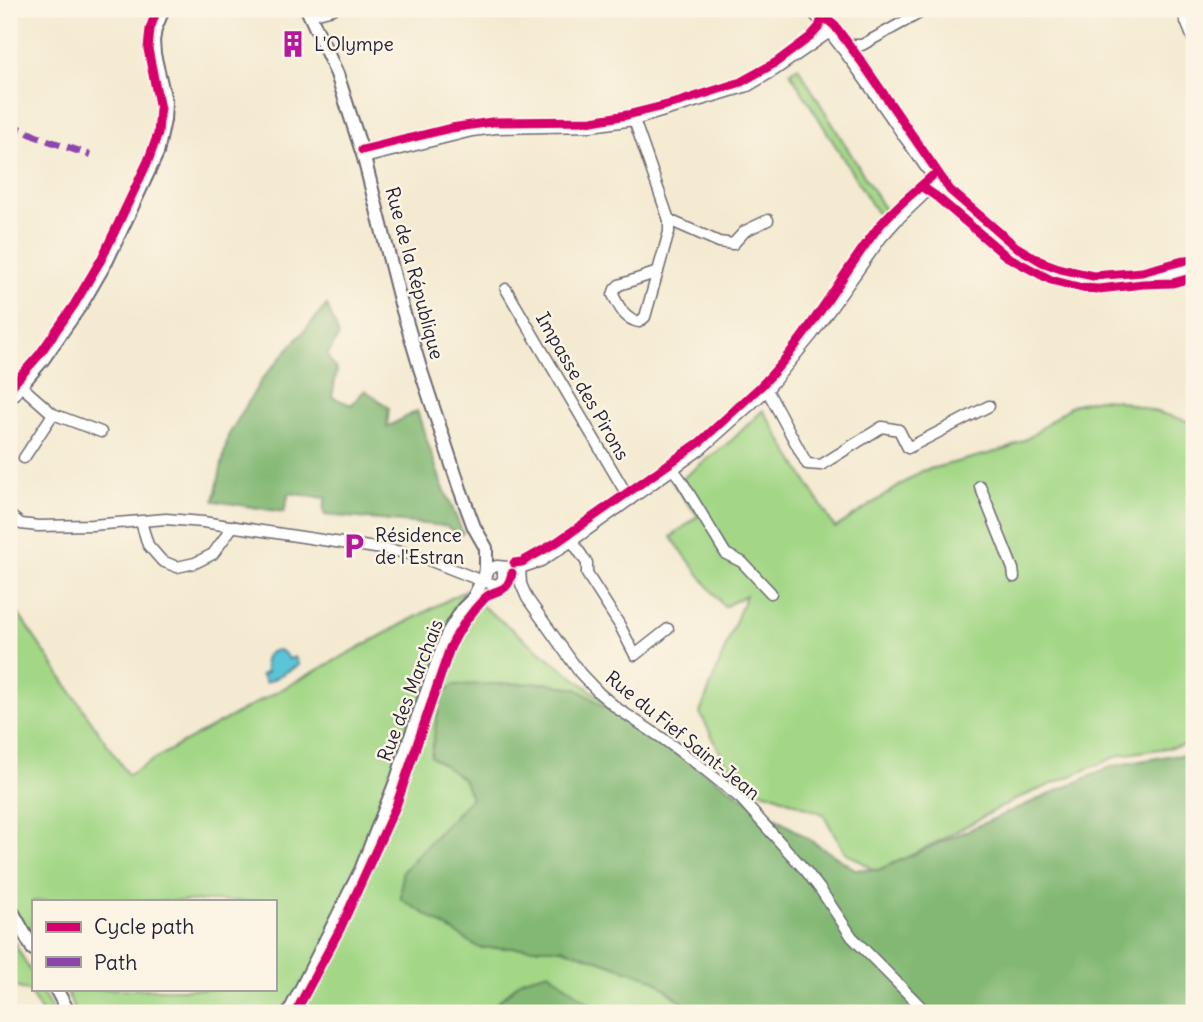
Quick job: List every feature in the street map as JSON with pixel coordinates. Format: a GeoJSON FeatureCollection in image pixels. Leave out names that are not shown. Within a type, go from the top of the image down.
{"type":"FeatureCollection","features":[{"type":"Feature","properties":{"kind":"street"},"geometry":{"type":"LineString","coordinates":[[9,399],[43,359],[82,303],[107,260],[157,153],[164,120],[164,101],[153,41],[163,9]]}},
{"type":"Feature","properties":{"kind":"street"},"geometry":{"type":"LineString","coordinates":[[308,12],[333,9]]}},
{"type":"Feature","properties":{"kind":"street"},"geometry":{"type":"LineString","coordinates":[[810,9],[843,49],[951,200],[994,238],[1038,267],[1059,276],[1087,282],[1136,279],[1194,266]]}},
{"type":"Feature","properties":{"kind":"street"},"geometry":{"type":"LineString","coordinates":[[843,49],[862,45],[928,9]]}},
{"type":"Feature","properties":{"kind":"street"},"geometry":{"type":"LineString","coordinates":[[1181,9],[1194,41]]}},
{"type":"Feature","properties":{"kind":"street","name":"Rue de la République"},"geometry":{"type":"LineString","coordinates":[[308,12],[337,74],[364,158],[419,368],[460,489],[474,527],[486,548],[503,567]]}},
{"type":"Feature","properties":{"kind":"street"},"geometry":{"type":"LineString","coordinates":[[364,158],[472,131],[591,126],[634,120],[748,86],[830,32]]}},
{"type":"Feature","properties":{"kind":"street"},"geometry":{"type":"LineString","coordinates":[[634,120],[670,220],[669,232],[658,272],[645,317],[639,322],[631,320],[624,315],[613,295],[615,289],[619,285],[658,272]]}},
{"type":"Feature","properties":{"kind":"street"},"geometry":{"type":"LineString","coordinates":[[484,578],[497,566],[520,568],[541,561],[701,449],[767,390],[812,335],[881,238],[937,182]]}},
{"type":"Feature","properties":{"kind":"street"},"geometry":{"type":"LineString","coordinates":[[670,220],[719,242],[733,244],[745,231],[768,220]]}},
{"type":"Feature","properties":{"kind":"street","name":"Impasse des Pirons"},"geometry":{"type":"LineString","coordinates":[[506,289],[630,500]]}},
{"type":"Feature","properties":{"kind":"street"},"geometry":{"type":"LineString","coordinates":[[20,385],[53,414],[101,432]]}},
{"type":"Feature","properties":{"kind":"street"},"geometry":{"type":"LineString","coordinates":[[767,390],[807,464],[821,465],[882,427],[899,430],[908,448],[989,406]]}},
{"type":"Feature","properties":{"kind":"street"},"geometry":{"type":"LineString","coordinates":[[24,458],[53,414]]}},
{"type":"Feature","properties":{"kind":"street"},"geometry":{"type":"LineString","coordinates":[[673,469],[726,554],[742,562],[771,593]]}},
{"type":"Feature","properties":{"kind":"street"},"geometry":{"type":"LineString","coordinates":[[980,486],[1014,577]]}},
{"type":"Feature","properties":{"kind":"street"},"geometry":{"type":"LineString","coordinates":[[9,515],[22,524],[38,526],[166,519],[233,526],[402,552],[484,578],[497,585],[503,580],[503,567]]}},
{"type":"Feature","properties":{"kind":"street"},"geometry":{"type":"LineString","coordinates":[[141,522],[148,545],[162,561],[177,566],[195,564],[213,554],[233,526]]}},
{"type":"Feature","properties":{"kind":"street"},"geometry":{"type":"LineString","coordinates":[[572,541],[587,562],[587,574],[635,655],[668,629]]}},
{"type":"Feature","properties":{"kind":"street","name":"Rue de la République"},"geometry":{"type":"LineString","coordinates":[[484,578],[486,548]]}},
{"type":"Feature","properties":{"kind":"street","name":"Rue du Fief Saint-Jean"},"geometry":{"type":"LineString","coordinates":[[520,568],[521,584],[527,598],[580,673],[618,709],[662,738],[740,798],[820,889],[852,937],[927,1013]]}},
{"type":"Feature","properties":{"kind":"street","name":"Rue des Marchais"},"geometry":{"type":"LineString","coordinates":[[289,1013],[361,870],[397,779],[448,633],[463,609],[473,599],[484,578]]}},
{"type":"Feature","properties":{"kind":"street"},"geometry":{"type":"LineString","coordinates":[[9,906],[32,947]]}},
{"type":"Feature","properties":{"kind":"street"},"geometry":{"type":"LineString","coordinates":[[57,990],[69,1013]]}},
{"type":"Feature","properties":{"kind":"green space"},"geometry":{"type":"Polygon","coordinates":[[[798,67],[886,212],[880,218],[790,72],[798,67]]]}},
{"type":"Feature","properties":{"kind":"green space"},"geometry":{"type":"Polygon","coordinates":[[[327,305],[339,336],[327,356],[337,370],[332,397],[351,405],[365,390],[389,408],[387,427],[417,411],[441,482],[463,533],[459,535],[446,526],[325,515],[323,510],[326,498],[289,493],[284,512],[214,501],[228,436],[262,379],[327,305]]]}},
{"type":"Feature","properties":{"kind":"green space"},"geometry":{"type":"Polygon","coordinates":[[[1098,399],[1116,400],[1194,423],[1194,744],[1120,755],[1014,800],[880,873],[845,852],[823,814],[736,783],[700,713],[746,595],[724,607],[671,537],[698,516],[674,485],[732,440],[763,410],[835,528],[922,471],[1007,449],[1030,437],[1072,405],[1098,399]]]}},
{"type":"Feature","properties":{"kind":"green space"},"geometry":{"type":"Polygon","coordinates":[[[466,590],[452,610],[473,599],[758,820],[830,1013],[76,1013],[65,990],[276,990],[276,900],[32,900],[32,934],[9,906],[9,600],[128,775],[182,743],[466,590]]]}},
{"type":"Feature","properties":{"kind":"green space"},"geometry":{"type":"Polygon","coordinates":[[[546,683],[577,689],[855,869],[878,870],[1113,766],[1168,756],[1194,755],[1194,1013],[695,1013],[653,979],[562,948],[480,948],[401,899],[402,872],[471,798],[463,779],[431,756],[440,698],[453,685],[546,683]]]}},
{"type":"Feature","properties":{"kind":"green space"},"geometry":{"type":"Polygon","coordinates":[[[9,933],[32,974],[32,990],[41,990],[54,1013],[42,1013],[29,991],[9,985],[9,933]]]}},
{"type":"Feature","properties":{"kind":"green space"},"geometry":{"type":"Polygon","coordinates":[[[549,972],[601,1013],[496,1013],[498,1002],[523,979],[549,972]]]}},
{"type":"Feature","properties":{"kind":"water"},"geometry":{"type":"Polygon","coordinates":[[[279,650],[289,659],[295,657],[299,665],[266,683],[261,675],[267,672],[266,657],[279,650]]]}},
{"type":"Feature","properties":{"kind":"marked path"},"geometry":{"type":"LineString","coordinates":[[9,123],[35,136],[90,155]]}},
{"type":"Feature","properties":{"kind":"cycle path"},"geometry":{"type":"LineString","coordinates":[[9,389],[39,355],[74,305],[102,258],[148,161],[158,134],[160,109],[148,49],[150,29],[157,9]]}},
{"type":"Feature","properties":{"kind":"cycle path"},"geometry":{"type":"LineString","coordinates":[[828,20],[861,61],[950,190],[1015,246],[1042,262],[1093,276],[1142,272],[1194,258]]}},
{"type":"Feature","properties":{"kind":"cycle path"},"geometry":{"type":"LineString","coordinates":[[362,150],[451,128],[492,122],[592,121],[679,102],[741,82],[775,63],[810,37],[821,21]]}},
{"type":"Feature","properties":{"kind":"cycle path"},"geometry":{"type":"LineString","coordinates":[[514,563],[522,562],[557,542],[700,442],[761,386],[808,329],[883,221],[932,176]]}},
{"type":"Feature","properties":{"kind":"cycle path"},"geometry":{"type":"LineString","coordinates":[[921,186],[1006,256],[1051,280],[1082,288],[1099,289],[1173,283],[1194,277]]}},
{"type":"Feature","properties":{"kind":"cycle path"},"geometry":{"type":"LineString","coordinates":[[295,1013],[340,929],[396,806],[450,648],[474,609],[489,595],[504,588],[512,573]]}},
{"type":"Feature","properties":{"kind":"place","name":"L'Olympe"},"geometry":{"type":"Point","coordinates":[293,44]}},
{"type":"Feature","properties":{"kind":"place","name":"Résidence de l'Estran"},"geometry":{"type":"Point","coordinates":[354,546]}}]}
